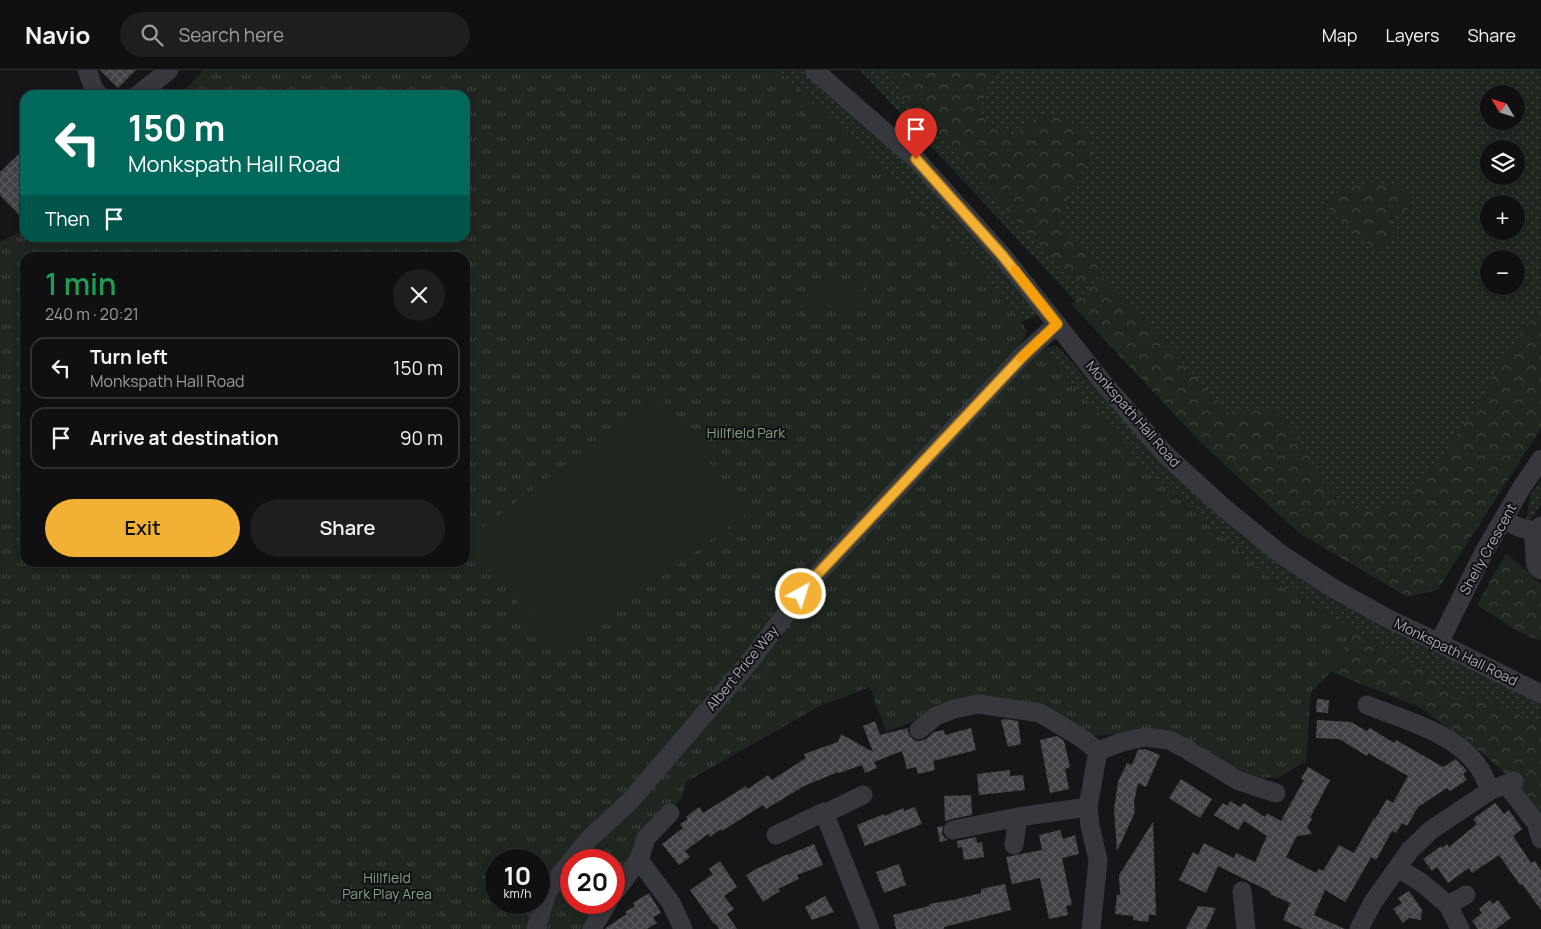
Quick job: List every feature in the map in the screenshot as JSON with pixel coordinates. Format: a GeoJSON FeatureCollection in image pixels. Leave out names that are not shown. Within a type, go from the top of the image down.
{"type":"FeatureCollection","features":[{"type":"Feature","properties":{"kind":"street"},"geometry":{"type":"LineString","coordinates":[[87,70],[95,90]]}},
{"type":"Feature","properties":{"kind":"street"},"geometry":{"type":"LineString","coordinates":[[144,90],[169,70]]}},
{"type":"Feature","properties":{"kind":"street","name":"Monkspath Hall Road"},"geometry":{"type":"LineString","coordinates":[[814,70],[916,159],[1002,255],[1100,379],[1165,454],[1224,508],[1282,555],[1336,590],[1387,618],[1541,694]]}},
{"type":"Feature","properties":{"kind":"street","name":"Albert Price Way"},"geometry":{"type":"LineString","coordinates":[[581,849],[589,839],[630,801],[740,673],[812,580],[1024,355],[1057,324]]}},
{"type":"Feature","properties":{"kind":"street","name":"Shelly Crescent"},"geometry":{"type":"LineString","coordinates":[[1439,642],[1471,576],[1522,487],[1541,459]]}},
{"type":"Feature","properties":{"kind":"street"},"geometry":{"type":"LineString","coordinates":[[1504,519],[1518,527],[1537,528],[1536,566],[1541,570]]}},
{"type":"Feature","properties":{"kind":"street"},"geometry":{"type":"LineString","coordinates":[[919,730],[936,716],[954,709],[978,704],[1040,713],[1080,737],[1098,751]]}},
{"type":"Feature","properties":{"kind":"street"},"geometry":{"type":"LineString","coordinates":[[1367,705],[1442,735],[1470,757],[1480,768],[1504,785],[1536,823],[1541,839]]}},
{"type":"Feature","properties":{"kind":"street"},"geometry":{"type":"LineString","coordinates":[[1098,751],[1122,742],[1145,737],[1169,740],[1239,781],[1276,793]]}},
{"type":"Feature","properties":{"kind":"street"},"geometry":{"type":"LineString","coordinates":[[1091,929],[1098,860],[1090,826],[1088,807],[1098,751]]}},
{"type":"Feature","properties":{"kind":"street"},"geometry":{"type":"LineString","coordinates":[[1359,929],[1373,902],[1410,850],[1430,830],[1504,785]]}},
{"type":"Feature","properties":{"kind":"street"},"geometry":{"type":"LineString","coordinates":[[776,835],[863,795]]}},
{"type":"Feature","properties":{"kind":"street"},"geometry":{"type":"LineString","coordinates":[[952,830],[1018,817],[1088,807]]}},
{"type":"Feature","properties":{"kind":"street"},"geometry":{"type":"LineString","coordinates":[[824,812],[870,929]]}},
{"type":"Feature","properties":{"kind":"street"},"geometry":{"type":"LineString","coordinates":[[625,878],[638,860],[646,838],[670,813]]}},
{"type":"Feature","properties":{"kind":"street"},"geometry":{"type":"LineString","coordinates":[[1014,845],[1018,817]]}},
{"type":"Feature","properties":{"kind":"street"},"geometry":{"type":"LineString","coordinates":[[638,860],[670,903],[683,929]]}},
{"type":"Feature","properties":{"kind":"street"},"geometry":{"type":"LineString","coordinates":[[1398,868],[1448,905],[1460,929]]}},
{"type":"Feature","properties":{"kind":"street","name":"Albert Price Way"},"geometry":{"type":"LineString","coordinates":[[536,929],[547,892],[560,876]]}},
{"type":"Feature","properties":{"kind":"street"},"geometry":{"type":"LineString","coordinates":[[1242,891],[1246,929]]}},
{"type":"Feature","properties":{"kind":"street"},"geometry":{"type":"LineString","coordinates":[[1448,905],[1466,895]]}},
{"type":"Feature","properties":{"kind":"street"},"geometry":{"type":"LineString","coordinates":[[592,929],[601,914]]}},
{"type":"Feature","properties":{"kind":"green space","name":"Hillfield Park"},"geometry":{"type":"Polygon","coordinates":[[[204,70],[776,70],[804,93],[982,271],[1021,321],[1027,332],[1017,351],[1043,349],[1144,467],[1264,574],[1354,630],[1331,672],[1311,692],[1306,761],[1278,778],[1241,777],[1168,729],[1094,736],[1031,705],[966,701],[886,732],[870,687],[820,706],[686,782],[682,798],[642,836],[625,866],[625,849],[560,849],[560,914],[596,914],[586,929],[0,929],[0,242],[20,232],[20,242],[470,242],[470,90],[185,90],[204,70]]]}},
{"type":"Feature","properties":{"kind":"green space"},"geometry":{"type":"Polygon","coordinates":[[[776,70],[802,70],[848,108],[910,164],[1034,304],[1037,315],[1021,322],[982,271],[804,93],[776,70]]]}},
{"type":"Feature","properties":{"kind":"green space"},"geometry":{"type":"Polygon","coordinates":[[[860,70],[1541,70],[1541,428],[1437,590],[1207,443],[860,70]]]}},
{"type":"Feature","properties":{"kind":"green space"},"geometry":{"type":"Polygon","coordinates":[[[890,70],[998,70],[991,78],[979,112],[1010,138],[1037,117],[1055,116],[1091,130],[1092,154],[1076,184],[1060,223],[1104,271],[1081,290],[899,95],[906,89],[890,70]]]}},
{"type":"Feature","properties":{"kind":"green space"},"geometry":{"type":"Polygon","coordinates":[[[1369,182],[1396,186],[1412,193],[1409,208],[1391,219],[1394,237],[1377,252],[1324,205],[1340,190],[1369,182]]]}},
{"type":"Feature","properties":{"kind":"green space"},"geometry":{"type":"Polygon","coordinates":[[[1102,276],[1230,414],[1272,408],[1306,448],[1318,477],[1342,503],[1369,512],[1398,502],[1429,474],[1481,401],[1500,362],[1541,310],[1541,428],[1437,590],[1407,597],[1299,533],[1203,445],[1071,304],[1102,276]]]}},
{"type":"Feature","properties":{"kind":"green space"},"geometry":{"type":"Polygon","coordinates":[[[812,279],[862,280],[861,310],[811,309],[812,279]]]}},
{"type":"Feature","properties":{"kind":"green space"},"geometry":{"type":"Polygon","coordinates":[[[1055,346],[1060,349],[1157,457],[1213,510],[1541,703],[1541,726],[1489,700],[1463,695],[1437,682],[1416,665],[1354,630],[1264,574],[1144,467],[1043,349],[1055,346]]]}},
{"type":"Feature","properties":{"kind":"green space"},"geometry":{"type":"Polygon","coordinates":[[[658,394],[748,512],[558,654],[470,537],[658,394]]]}},
{"type":"Feature","properties":{"kind":"green space"},"geometry":{"type":"Polygon","coordinates":[[[1541,481],[1541,505],[1525,527],[1531,494],[1541,481]]]}},
{"type":"Feature","properties":{"kind":"green space"},"geometry":{"type":"Polygon","coordinates":[[[1506,553],[1541,584],[1541,641],[1517,631],[1477,605],[1506,553]]]}},
{"type":"Feature","properties":{"kind":"green space"},"geometry":{"type":"Polygon","coordinates":[[[1354,630],[1416,665],[1437,682],[1463,695],[1489,700],[1541,726],[1541,818],[1527,795],[1486,756],[1419,707],[1331,672],[1354,630]]]}},
{"type":"Feature","properties":{"kind":"building"},"geometry":{"type":"Polygon","coordinates":[[[100,70],[136,70],[118,88],[100,70]]]}},
{"type":"Feature","properties":{"kind":"building"},"geometry":{"type":"Polygon","coordinates":[[[20,153],[20,216],[0,195],[0,172],[20,153]]]}},
{"type":"Feature","properties":{"kind":"building"},"geometry":{"type":"Polygon","coordinates":[[[1317,699],[1329,700],[1328,713],[1316,712],[1317,699]]]}},
{"type":"Feature","properties":{"kind":"building"},"geometry":{"type":"Polygon","coordinates":[[[1001,720],[1018,721],[1021,744],[1008,747],[1001,720]]]}},
{"type":"Feature","properties":{"kind":"building"},"geometry":{"type":"Polygon","coordinates":[[[1317,720],[1351,722],[1367,731],[1370,728],[1394,743],[1396,740],[1443,767],[1456,759],[1467,771],[1463,774],[1467,780],[1450,791],[1447,788],[1418,807],[1407,826],[1402,823],[1396,833],[1392,831],[1376,860],[1371,857],[1345,902],[1325,890],[1314,915],[1345,929],[1303,929],[1283,920],[1290,903],[1218,866],[1206,893],[1179,880],[1193,852],[1198,855],[1204,843],[1234,858],[1236,853],[1255,862],[1267,836],[1244,821],[1238,830],[1214,815],[1223,803],[1227,806],[1230,801],[1240,807],[1244,803],[1265,817],[1267,813],[1281,821],[1304,780],[1301,779],[1308,767],[1330,780],[1307,827],[1312,834],[1297,836],[1286,857],[1316,873],[1319,869],[1323,871],[1339,845],[1354,853],[1387,799],[1393,803],[1408,776],[1368,753],[1367,756],[1339,739],[1316,738],[1317,720]]]}},
{"type":"Feature","properties":{"kind":"building"},"geometry":{"type":"Polygon","coordinates":[[[875,721],[880,735],[908,728],[911,737],[916,741],[926,739],[934,732],[944,730],[945,735],[971,728],[976,750],[933,761],[935,770],[918,774],[916,767],[907,769],[902,751],[874,762],[877,768],[865,773],[862,765],[838,772],[804,786],[766,809],[763,805],[710,837],[708,834],[685,851],[690,857],[679,865],[662,844],[683,828],[680,824],[688,819],[686,817],[699,807],[703,813],[746,786],[748,789],[768,775],[772,780],[806,758],[804,754],[838,742],[841,734],[873,752],[863,726],[875,721]]]}},
{"type":"Feature","properties":{"kind":"building"},"geometry":{"type":"Polygon","coordinates":[[[1057,736],[1064,741],[1070,767],[1065,769],[1069,789],[1050,793],[1040,740],[1057,736]]]}},
{"type":"Feature","properties":{"kind":"building"},"geometry":{"type":"Polygon","coordinates":[[[1145,749],[1160,755],[1146,787],[1138,783],[1134,802],[1135,812],[1117,851],[1114,809],[1118,782],[1127,763],[1132,765],[1138,750],[1145,749]]]}},
{"type":"Feature","properties":{"kind":"building"},"geometry":{"type":"Polygon","coordinates":[[[1010,770],[1010,776],[1023,775],[1025,790],[979,795],[977,774],[1010,770]]]}},
{"type":"Feature","properties":{"kind":"building"},"geometry":{"type":"Polygon","coordinates":[[[1181,779],[1212,799],[1200,818],[1169,798],[1181,779]]]}},
{"type":"Feature","properties":{"kind":"building"},"geometry":{"type":"Polygon","coordinates":[[[971,795],[972,815],[945,822],[944,796],[971,795]]]}},
{"type":"Feature","properties":{"kind":"building"},"geometry":{"type":"Polygon","coordinates":[[[1495,803],[1504,814],[1509,810],[1522,829],[1513,836],[1531,863],[1535,861],[1541,871],[1541,910],[1522,884],[1520,885],[1499,855],[1472,873],[1469,868],[1448,883],[1437,867],[1432,871],[1423,859],[1441,846],[1442,848],[1447,844],[1449,847],[1477,824],[1473,819],[1495,803]]]}},
{"type":"Feature","properties":{"kind":"building"},"geometry":{"type":"Polygon","coordinates":[[[915,807],[922,824],[865,846],[857,825],[884,814],[884,816],[904,808],[904,811],[915,807]]]}},
{"type":"Feature","properties":{"kind":"building"},"geometry":{"type":"Polygon","coordinates":[[[1153,822],[1156,915],[1149,915],[1148,922],[1133,920],[1133,916],[1115,914],[1117,894],[1120,895],[1119,875],[1153,822]]]}},
{"type":"Feature","properties":{"kind":"building"},"geometry":{"type":"Polygon","coordinates":[[[943,826],[942,833],[948,840],[940,842],[937,827],[943,826]]]}},
{"type":"Feature","properties":{"kind":"building"},"geometry":{"type":"Polygon","coordinates":[[[1060,830],[1063,839],[1075,835],[1079,854],[1062,858],[1072,905],[1066,906],[1068,915],[1049,919],[1040,878],[1012,884],[1006,857],[1042,850],[1039,835],[1060,830]]]}},
{"type":"Feature","properties":{"kind":"building"},"geometry":{"type":"Polygon","coordinates":[[[976,837],[977,843],[982,842],[984,857],[964,860],[962,847],[958,848],[957,841],[976,837]]]}},
{"type":"Feature","properties":{"kind":"building"},"geometry":{"type":"Polygon","coordinates":[[[814,844],[823,865],[797,875],[799,879],[778,889],[780,891],[763,902],[746,875],[788,854],[814,844]]]}},
{"type":"Feature","properties":{"kind":"building"},"geometry":{"type":"Polygon","coordinates":[[[720,861],[737,887],[724,896],[734,909],[727,914],[737,929],[719,929],[690,890],[713,874],[709,869],[720,861]]]}},
{"type":"Feature","properties":{"kind":"building"},"geometry":{"type":"Polygon","coordinates":[[[899,864],[906,885],[884,893],[876,872],[899,864]]]}},
{"type":"Feature","properties":{"kind":"building"},"geometry":{"type":"Polygon","coordinates":[[[1005,884],[1011,910],[944,927],[944,929],[896,929],[893,915],[929,906],[929,904],[981,893],[981,889],[1005,884]]]}},
{"type":"Feature","properties":{"kind":"building"},"geometry":{"type":"Polygon","coordinates":[[[1409,891],[1422,910],[1421,920],[1409,918],[1403,923],[1393,909],[1402,903],[1398,898],[1409,891]]]}},
{"type":"Feature","properties":{"kind":"building"},"geometry":{"type":"Polygon","coordinates":[[[649,893],[661,913],[653,917],[657,923],[647,929],[605,929],[627,914],[625,912],[635,906],[633,903],[649,893]]]}},
{"type":"Feature","properties":{"kind":"building"},"geometry":{"type":"Polygon","coordinates":[[[825,896],[834,912],[812,920],[805,907],[825,896]]]}},
{"type":"Feature","properties":{"kind":"building"},"geometry":{"type":"Polygon","coordinates":[[[1490,900],[1493,904],[1498,900],[1511,918],[1496,929],[1478,929],[1472,921],[1482,913],[1479,909],[1490,900]]]}},
{"type":"Feature","properties":{"kind":"building"},"geometry":{"type":"Polygon","coordinates":[[[1198,906],[1216,908],[1206,929],[1186,929],[1198,906]]]}},
{"type":"Feature","properties":{"kind":"slow traffic"},"geometry":{"type":"LineString","coordinates":[[1015,270],[1057,324],[1021,358]]}},
{"type":"Feature","properties":{"kind":"route"},"geometry":{"type":"LineString","coordinates":[[801,594],[973,408],[1057,324],[1002,255],[916,159]]}},
{"type":"Feature","properties":{"kind":"park label","name":"Hillfield Park Play Area"},"geometry":{"type":"Point","coordinates":[387,886]}}]}
